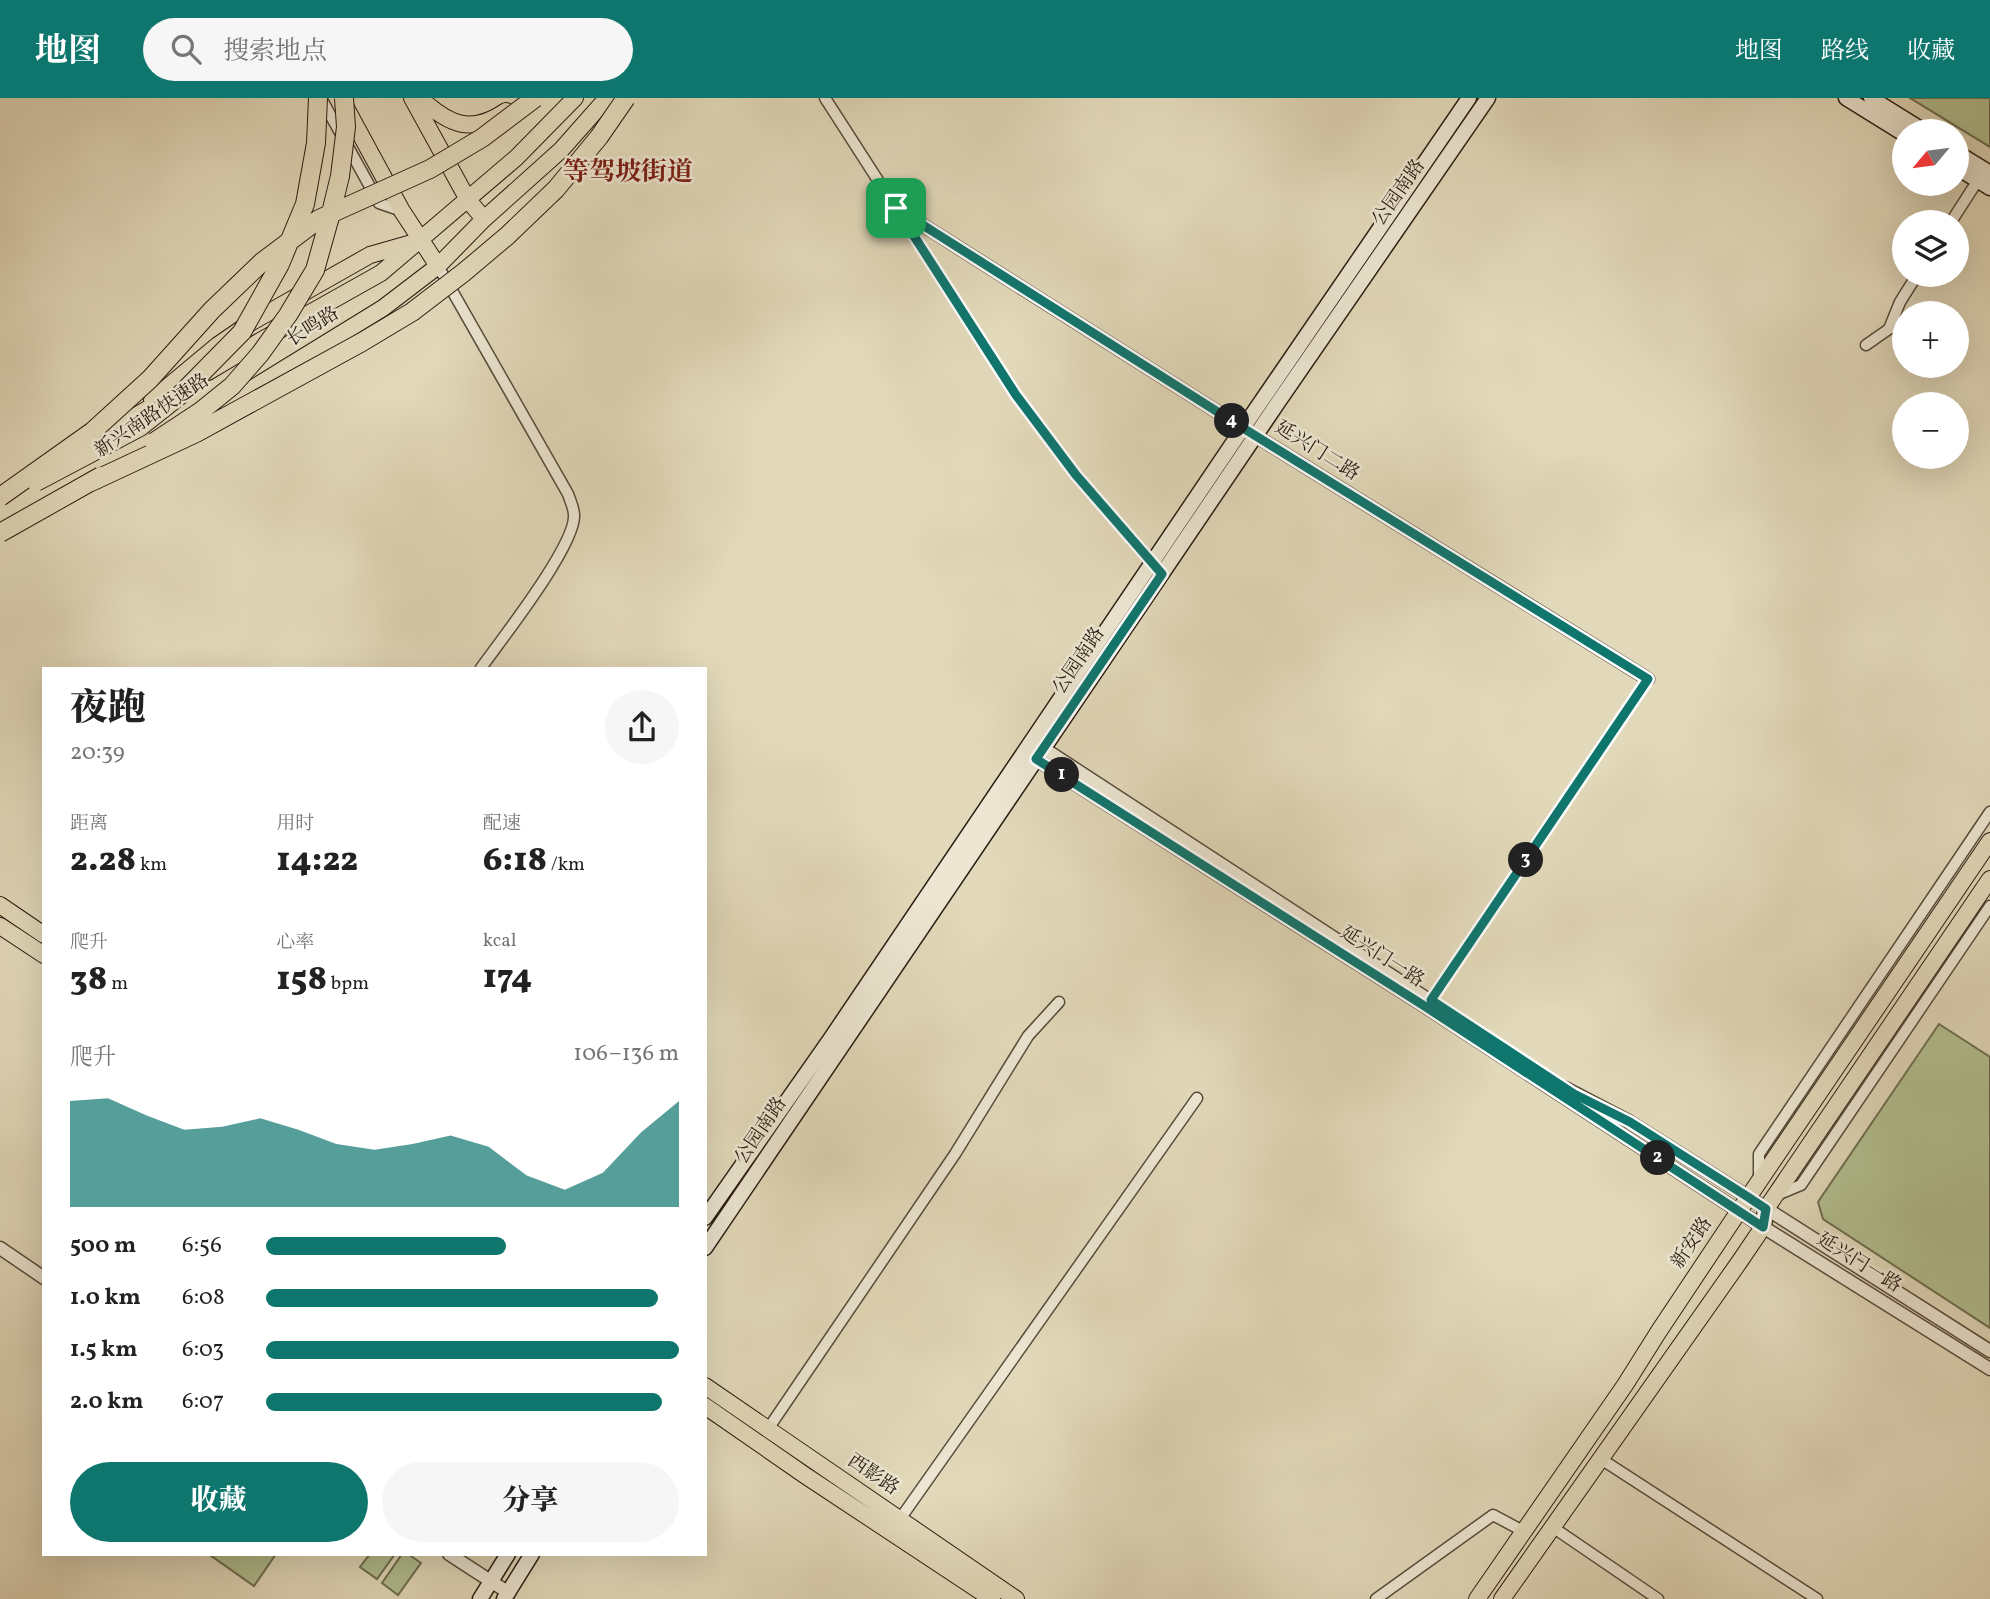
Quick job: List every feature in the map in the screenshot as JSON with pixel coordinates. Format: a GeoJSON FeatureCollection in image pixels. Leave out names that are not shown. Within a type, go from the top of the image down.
{"type":"FeatureCollection","features":[{"type":"Feature","properties":{"kind":"highway","name":"新兴南路快速路"},"geometry":{"type":"LineString","coordinates":[[0,497],[140,426],[179,396],[242,332],[280,264],[305,204],[316,143],[319,98]]}},
{"type":"Feature","properties":{"kind":"highway","name":"新兴南路快速路"},"geometry":{"type":"LineString","coordinates":[[0,535],[91,482],[201,411],[232,386],[260,354],[315,270],[340,176],[346,127],[343,98]]}},
{"type":"Feature","properties":{"kind":"highway"},"geometry":{"type":"LineString","coordinates":[[0,497],[93,431],[150,379],[212,310],[262,262],[309,226],[430,169],[482,138],[535,98]]}},
{"type":"Feature","properties":{"kind":"highway"},"geometry":{"type":"LineString","coordinates":[[91,482],[196,433],[412,312],[507,236],[556,189],[599,138],[626,98]]}},
{"type":"Feature","properties":{"kind":"main road"},"geometry":{"type":"LineString","coordinates":[[343,98],[401,211],[438,266]]}},
{"type":"Feature","properties":{"kind":"main road"},"geometry":{"type":"LineString","coordinates":[[412,98],[468,200],[484,219]]}},
{"type":"Feature","properties":{"kind":"main road"},"geometry":{"type":"LineString","coordinates":[[420,98],[449,120],[468,126],[490,122],[525,98]]}},
{"type":"Feature","properties":{"kind":"main road"},"geometry":{"type":"LineString","coordinates":[[0,497],[120,426],[235,333],[370,255],[421,240],[516,158],[575,98]]}},
{"type":"Feature","properties":{"kind":"main road","name":"长鸣路"},"geometry":{"type":"LineString","coordinates":[[0,535],[134,462],[383,308],[438,266],[484,219],[561,150],[607,98]]}},
{"type":"Feature","properties":{"kind":"main road","name":"公园南路"},"geometry":{"type":"LineString","coordinates":[[707,1215],[1157,569],[1469,98]]}},
{"type":"Feature","properties":{"kind":"main road","name":"公园南路"},"geometry":{"type":"LineString","coordinates":[[1249,431],[1488,98]]}},
{"type":"Feature","properties":{"kind":"main road"},"geometry":{"type":"LineString","coordinates":[[1846,98],[1892,127]]}},
{"type":"Feature","properties":{"kind":"main road"},"geometry":{"type":"LineString","coordinates":[[1871,98],[1905,119]]}},
{"type":"Feature","properties":{"kind":"main road"},"geometry":{"type":"LineString","coordinates":[[1969,164],[1986,180]]}},
{"type":"Feature","properties":{"kind":"main road"},"geometry":{"type":"LineString","coordinates":[[1969,173],[1986,180]]}},
{"type":"Feature","properties":{"kind":"main road","name":"公园南路"},"geometry":{"type":"LineString","coordinates":[[707,1245],[1040,753],[1157,569]]}},
{"type":"Feature","properties":{"kind":"main road","name":"新安路"},"geometry":{"type":"LineString","coordinates":[[1476,1599],[1625,1385],[1960,871],[1990,841]]}},
{"type":"Feature","properties":{"kind":"main road"},"geometry":{"type":"LineString","coordinates":[[1502,1599],[1763,1227],[1770,1202],[1988,885]]}},
{"type":"Feature","properties":{"kind":"main road"},"geometry":{"type":"LineString","coordinates":[[0,905],[42,934]]}},
{"type":"Feature","properties":{"kind":"main road"},"geometry":{"type":"LineString","coordinates":[[0,926],[42,954]]}},
{"type":"Feature","properties":{"kind":"main road","name":"西影路"},"geometry":{"type":"LineString","coordinates":[[707,1387],[1016,1599]]}},
{"type":"Feature","properties":{"kind":"main road","name":"西影路"},"geometry":{"type":"LineString","coordinates":[[707,1407],[992,1599]]}},
{"type":"Feature","properties":{"kind":"main road"},"geometry":{"type":"LineString","coordinates":[[480,1599],[507,1556]]}},
{"type":"Feature","properties":{"kind":"main road"},"geometry":{"type":"LineString","coordinates":[[507,1596],[531,1556]]}},
{"type":"Feature","properties":{"kind":"street"},"geometry":{"type":"LineString","coordinates":[[319,98],[379,203],[401,211]]}},
{"type":"Feature","properties":{"kind":"street"},"geometry":{"type":"LineString","coordinates":[[825,98],[1016,395],[1076,475],[1157,569]]}},
{"type":"Feature","properties":{"kind":"street"},"geometry":{"type":"LineString","coordinates":[[1961,210],[1986,180]]}},
{"type":"Feature","properties":{"kind":"street","name":"延兴门二路"},"geometry":{"type":"LineString","coordinates":[[896,208],[1648,679]]}},
{"type":"Feature","properties":{"kind":"street"},"geometry":{"type":"LineString","coordinates":[[438,266],[568,494],[574,515],[570,534],[558,558],[482,667]]}},
{"type":"Feature","properties":{"kind":"street"},"geometry":{"type":"LineString","coordinates":[[1866,345],[1889,329],[1909,287]]}},
{"type":"Feature","properties":{"kind":"street"},"geometry":{"type":"LineString","coordinates":[[1428,1004],[1648,679]]}},
{"type":"Feature","properties":{"kind":"street","name":"延兴门一路"},"geometry":{"type":"LineString","coordinates":[[1040,753],[1428,1004],[1574,1094],[1630,1122],[1744,1204],[1763,1227],[1990,1369]]}},
{"type":"Feature","properties":{"kind":"street"},"geometry":{"type":"LineString","coordinates":[[1988,885],[1960,871],[1990,812]]}},
{"type":"Feature","properties":{"kind":"street"},"geometry":{"type":"LineString","coordinates":[[1770,1202],[1801,1185],[1990,906]]}},
{"type":"Feature","properties":{"kind":"street"},"geometry":{"type":"LineString","coordinates":[[768,1429],[955,1154],[1028,1036],[1059,1002]]}},
{"type":"Feature","properties":{"kind":"street"},"geometry":{"type":"LineString","coordinates":[[900,1519],[1197,1098]]}},
{"type":"Feature","properties":{"kind":"street","name":"延兴门一路"},"geometry":{"type":"LineString","coordinates":[[1744,1204],[1770,1202],[1990,1351]]}},
{"type":"Feature","properties":{"kind":"street"},"geometry":{"type":"LineString","coordinates":[[0,1248],[42,1277]]}},
{"type":"Feature","properties":{"kind":"street"},"geometry":{"type":"LineString","coordinates":[[1601,1460],[1817,1599]]}},
{"type":"Feature","properties":{"kind":"street"},"geometry":{"type":"LineString","coordinates":[[1376,1599],[1493,1515],[1523,1531]]}},
{"type":"Feature","properties":{"kind":"street"},"geometry":{"type":"LineString","coordinates":[[1551,1527],[1658,1599]]}},
{"type":"Feature","properties":{"kind":"street"},"geometry":{"type":"LineString","coordinates":[[452,1556],[507,1596]]}},
{"type":"Feature","properties":{"kind":"green space"},"geometry":{"type":"Polygon","coordinates":[[[1910,98],[1990,98],[1990,147],[1969,134],[1969,119],[1944,119],[1910,98]]]}},
{"type":"Feature","properties":{"kind":"green space"},"geometry":{"type":"Polygon","coordinates":[[[1939,1024],[1990,1057],[1990,1328],[1823,1219],[1818,1202],[1939,1024]]]}},
{"type":"Feature","properties":{"kind":"green space"},"geometry":{"type":"Polygon","coordinates":[[[211,1556],[275,1556],[254,1586],[211,1556]]]}},
{"type":"Feature","properties":{"kind":"green space"},"geometry":{"type":"Polygon","coordinates":[[[368,1556],[394,1556],[377,1579],[360,1567],[368,1556]]]}},
{"type":"Feature","properties":{"kind":"green space"},"geometry":{"type":"Polygon","coordinates":[[[401,1556],[411,1556],[421,1563],[398,1595],[382,1583],[401,1556]]]}},
{"type":"Feature","properties":{"kind":"district","name":"等驾坡街道"},"geometry":{"type":"Point","coordinates":[628,173]}},
{"type":"Feature","properties":{"kind":"route"},"geometry":{"type":"LineString","coordinates":[[896,208],[1243,428],[1648,679],[1431,1000],[1574,1094],[1630,1122],[1766,1209],[1763,1227],[1426,1007],[1036,759],[1162,574],[1076,475],[1016,395],[896,208]]}}]}
